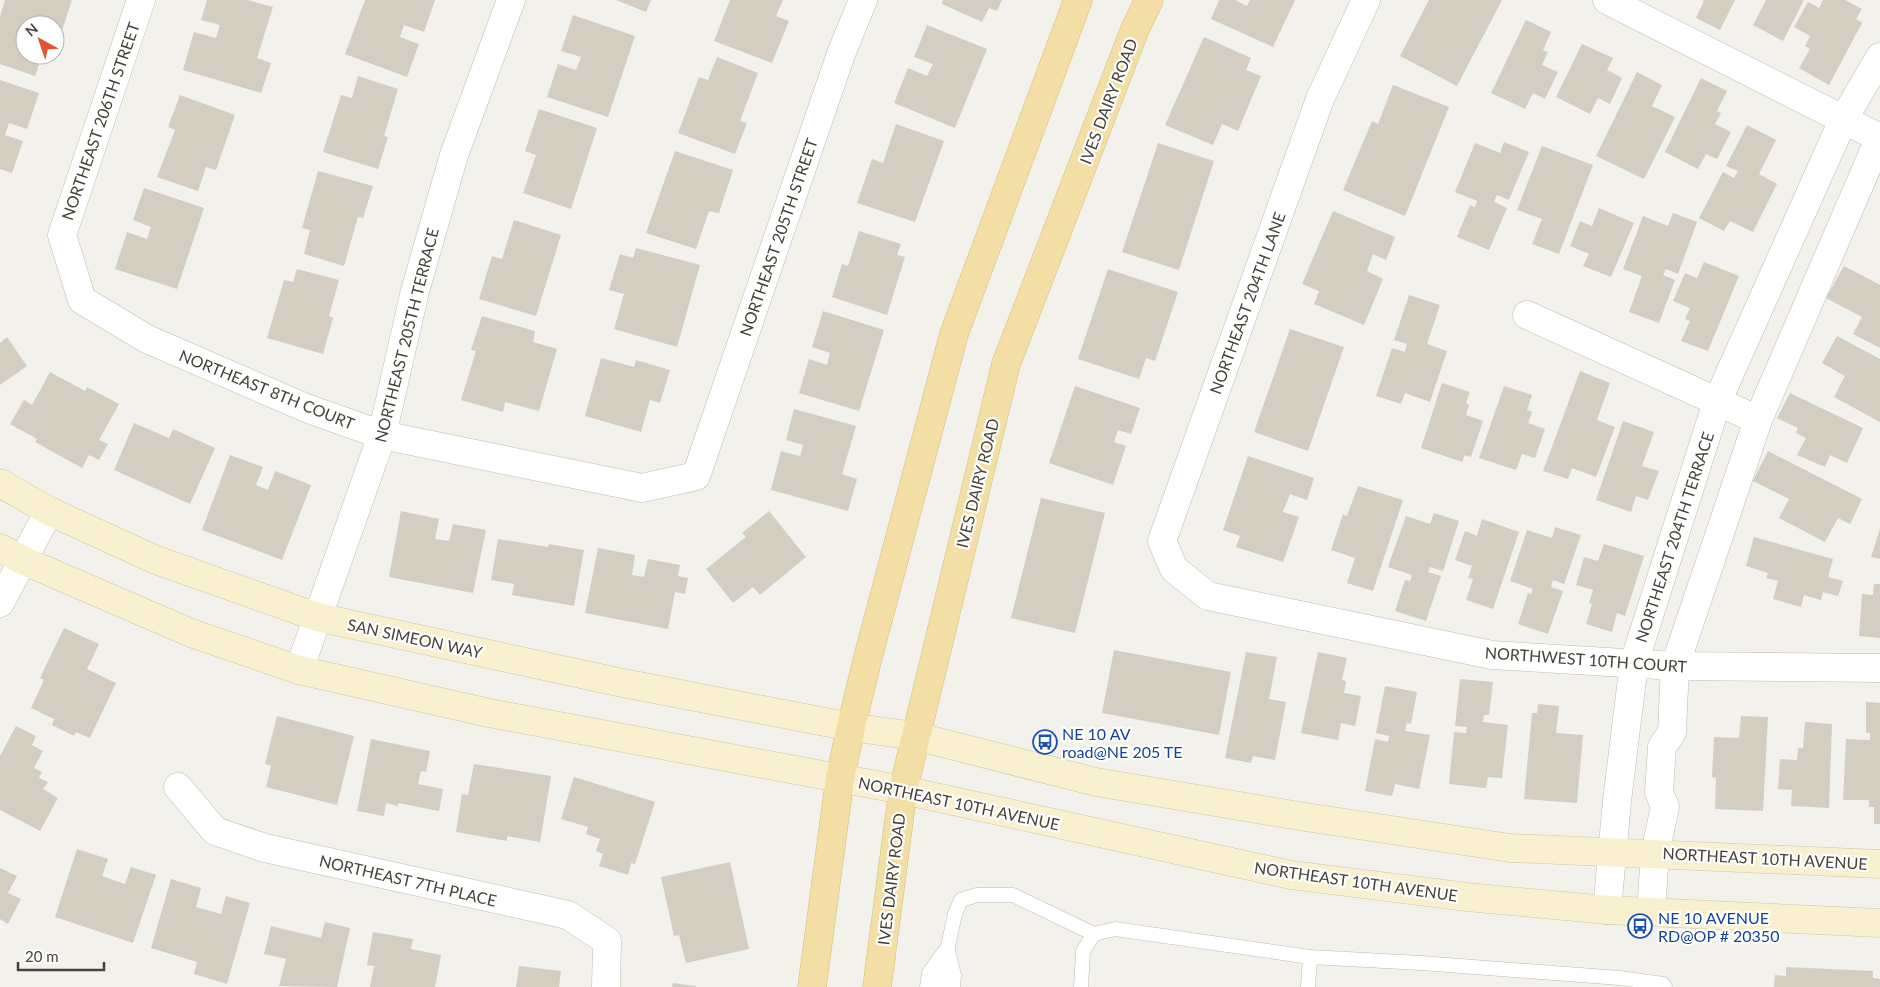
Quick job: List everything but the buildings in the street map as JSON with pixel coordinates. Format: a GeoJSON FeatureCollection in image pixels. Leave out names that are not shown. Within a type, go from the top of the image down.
{"type":"FeatureCollection","features":[{"type":"Feature","properties":{"kind":"main road"},"geometry":{"type":"LineString","coordinates":[[812,987],[840,778],[851,727],[954,334],[1078,0]]}},
{"type":"Feature","properties":{"kind":"main road","name":"IVES DAIRY ROAD"},"geometry":{"type":"LineString","coordinates":[[878,987],[902,790],[1006,364],[1132,39],[1149,0]]}},
{"type":"Feature","properties":{"kind":"street","name":"NORTHEAST 206TH STREET"},"geometry":{"type":"LineString","coordinates":[[82,300],[62,235],[140,0]]}},
{"type":"Feature","properties":{"kind":"street","name":"NORTHEAST 205TH TERRACE"},"geometry":{"type":"LineString","coordinates":[[299,670],[316,617],[382,435],[414,291],[454,155],[511,0]]}},
{"type":"Feature","properties":{"kind":"street","name":"NORTHEAST 205TH STREET"},"geometry":{"type":"LineString","coordinates":[[696,476],[841,54],[863,0]]}},
{"type":"Feature","properties":{"kind":"street","name":"NORTHEAST 204TH LANE"},"geometry":{"type":"LineString","coordinates":[[1208,596],[1174,569],[1162,541],[1320,99],[1366,0]]}},
{"type":"Feature","properties":{"kind":"street"},"geometry":{"type":"LineString","coordinates":[[1607,0],[1880,138],[1758,420],[1675,666],[1672,732],[1662,746],[1661,756],[1659,792],[1665,807],[1655,853],[1651,912]]}},
{"type":"Feature","properties":{"kind":"street","name":"NORTHEAST 204TH TERRACE"},"geometry":{"type":"LineString","coordinates":[[1607,910],[1634,663],[1718,402],[1844,120],[1880,57]]}},
{"type":"Feature","properties":{"kind":"street","name":"NORTHEAST 8TH COURT"},"geometry":{"type":"LineString","coordinates":[[82,300],[147,339],[306,408],[382,435],[642,488],[696,476]]}},
{"type":"Feature","properties":{"kind":"street"},"geometry":{"type":"LineString","coordinates":[[1527,315],[1758,420]]}},
{"type":"Feature","properties":{"kind":"street","name":"SAN SIMEON WAY"},"geometry":{"type":"LineString","coordinates":[[0,483],[48,511],[156,560],[316,617],[618,682],[851,727]]}},
{"type":"Feature","properties":{"kind":"street"},"geometry":{"type":"LineString","coordinates":[[0,603],[11,554],[48,511]]}},
{"type":"Feature","properties":{"kind":"street"},"geometry":{"type":"LineString","coordinates":[[11,554],[191,633],[299,670],[489,713],[840,778]]}},
{"type":"Feature","properties":{"kind":"street","name":"NORTHWEST 10TH COURT"},"geometry":{"type":"LineString","coordinates":[[1208,596],[1492,655],[1675,666],[1880,668]]}},
{"type":"Feature","properties":{"kind":"street","name":"NORTHEAST 10TH AVENUE"},"geometry":{"type":"LineString","coordinates":[[851,727],[915,736],[1096,782],[1298,816],[1510,848],[1880,864]]}},
{"type":"Feature","properties":{"kind":"street","name":"NORTHEAST 10TH AVENUE"},"geometry":{"type":"LineString","coordinates":[[840,778],[1292,875],[1467,897],[1607,910],[1880,923]]}},
{"type":"Feature","properties":{"kind":"street","name":"NORTHEAST 7TH PLACE"},"geometry":{"type":"LineString","coordinates":[[178,787],[215,831],[265,848],[568,916],[607,941],[606,987]]}},
{"type":"Feature","properties":{"kind":"lane"},"geometry":{"type":"LineString","coordinates":[[939,987],[955,914],[961,900],[977,895],[1013,895],[1094,934],[1115,929],[1310,957],[1421,963],[1620,978],[1664,984],[1665,987]]}},
{"type":"Feature","properties":{"kind":"lane"},"geometry":{"type":"LineString","coordinates":[[1081,987],[1083,951],[1094,934]]}},
{"type":"Feature","properties":{"kind":"lane"},"geometry":{"type":"LineString","coordinates":[[926,987],[929,973],[947,948]]}},
{"type":"Feature","properties":{"kind":"lane"},"geometry":{"type":"LineString","coordinates":[[947,948],[954,975],[952,987]]}},
{"type":"Feature","properties":{"kind":"lane"},"geometry":{"type":"LineString","coordinates":[[1308,987],[1310,957]]}},
{"type":"Feature","properties":{"kind":"place","name":"NE 10 AV road@NE 205 TE"},"geometry":{"type":"Point","coordinates":[1045,742]}},
{"type":"Feature","properties":{"kind":"place","name":"NE 10 AVENUE RD@OP # 20350"},"geometry":{"type":"Point","coordinates":[1640,926]}}]}
